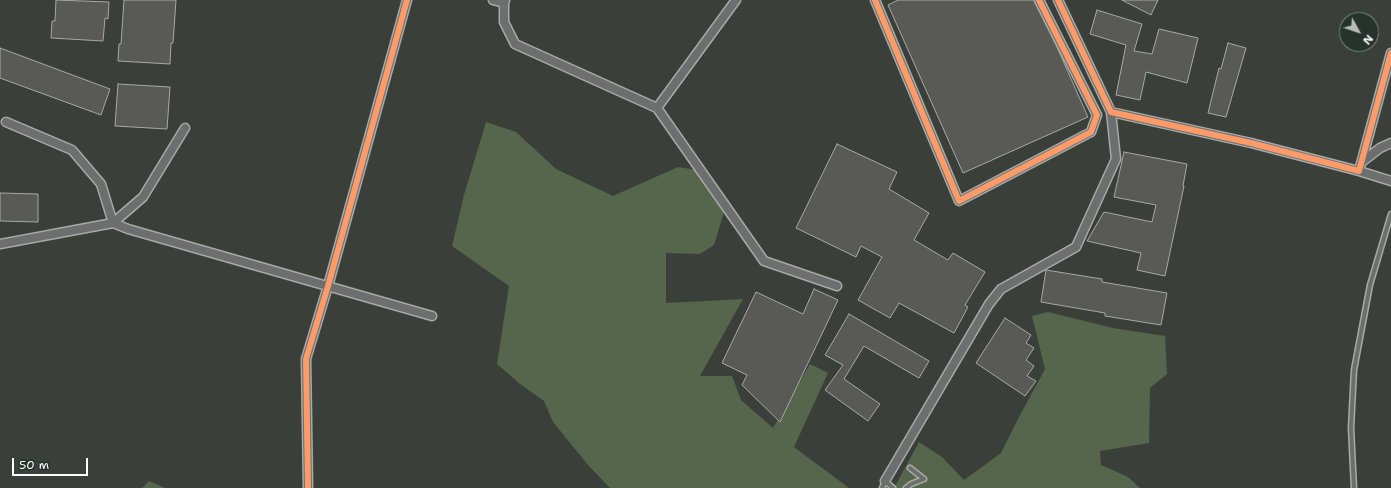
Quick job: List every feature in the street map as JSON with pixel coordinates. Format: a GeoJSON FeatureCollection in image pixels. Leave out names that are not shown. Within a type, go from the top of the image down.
{"type":"FeatureCollection","features":[{"type":"Feature","properties":{"kind":"street"},"geometry":{"type":"LineString","coordinates":[[308,488],[306,359],[328,286],[407,0]]}},
{"type":"Feature","properties":{"kind":"street"},"geometry":{"type":"LineString","coordinates":[[493,0],[504,1],[504,22],[516,44],[657,108],[764,261],[836,286]]}},
{"type":"Feature","properties":{"kind":"street"},"geometry":{"type":"LineString","coordinates":[[657,108],[736,0]]}},
{"type":"Feature","properties":{"kind":"street"},"geometry":{"type":"LineString","coordinates":[[875,0],[959,201],[1091,132],[1097,114],[1039,0]]}},
{"type":"Feature","properties":{"kind":"street"},"geometry":{"type":"LineString","coordinates":[[883,484],[989,304],[1001,289],[1076,246],[1116,160],[1111,112],[1058,0]]}},
{"type":"Feature","properties":{"kind":"street"},"geometry":{"type":"LineString","coordinates":[[1359,171],[1391,53]]}},
{"type":"Feature","properties":{"kind":"street"},"geometry":{"type":"LineString","coordinates":[[1111,112],[1251,143],[1359,171],[1391,181]]}},
{"type":"Feature","properties":{"kind":"street"},"geometry":{"type":"LineString","coordinates":[[6,122],[72,150],[101,184],[113,223]]}},
{"type":"Feature","properties":{"kind":"street"},"geometry":{"type":"LineString","coordinates":[[0,244],[113,223],[143,197],[185,128]]}},
{"type":"Feature","properties":{"kind":"street"},"geometry":{"type":"LineString","coordinates":[[1362,162],[1380,148],[1391,143]]}},
{"type":"Feature","properties":{"kind":"street"},"geometry":{"type":"LineString","coordinates":[[113,223],[135,231],[432,316]]}},
{"type":"Feature","properties":{"kind":"lane"},"geometry":{"type":"LineString","coordinates":[[1354,488],[1351,428],[1354,370],[1370,285],[1391,214]]}},
{"type":"Feature","properties":{"kind":"lane"},"geometry":{"type":"LineString","coordinates":[[906,488],[911,484],[924,480],[910,468]]}},
{"type":"Feature","properties":{"kind":"lane"},"geometry":{"type":"LineString","coordinates":[[883,484],[893,488]]}},
{"type":"Feature","properties":{"kind":"green space"},"geometry":{"type":"Polygon","coordinates":[[[486,122],[516,132],[556,169],[613,196],[678,167],[697,170],[724,212],[714,245],[700,254],[666,253],[666,303],[743,299],[700,376],[732,376],[741,400],[773,428],[810,364],[828,373],[794,447],[849,488],[610,488],[588,465],[553,422],[544,401],[520,384],[497,364],[509,286],[452,246],[464,195],[486,122]]]}},
{"type":"Feature","properties":{"kind":"green space"},"geometry":{"type":"Polygon","coordinates":[[[1048,312],[1113,328],[1165,336],[1167,374],[1150,388],[1149,443],[1100,451],[1101,465],[1128,477],[1140,488],[894,488],[919,442],[942,457],[964,480],[1001,453],[1045,369],[1032,316],[1048,312]]]}},
{"type":"Feature","properties":{"kind":"green space"},"geometry":{"type":"Polygon","coordinates":[[[149,481],[165,488],[142,488],[149,481]]]}},
{"type":"Feature","properties":{"kind":"building"},"geometry":{"type":"Polygon","coordinates":[[[56,0],[109,2],[108,19],[105,18],[103,41],[51,38],[52,21],[55,21],[56,0]]]}},
{"type":"Feature","properties":{"kind":"building"},"geometry":{"type":"Polygon","coordinates":[[[124,0],[176,0],[170,64],[118,61],[119,44],[121,44],[124,0]]]}},
{"type":"Feature","properties":{"kind":"building"},"geometry":{"type":"Polygon","coordinates":[[[898,0],[1034,0],[1088,117],[963,173],[888,5],[898,0]]]}},
{"type":"Feature","properties":{"kind":"building"},"geometry":{"type":"Polygon","coordinates":[[[1122,0],[1158,0],[1151,15],[1122,0]]]}},
{"type":"Feature","properties":{"kind":"building"},"geometry":{"type":"Polygon","coordinates":[[[1097,10],[1142,24],[1134,51],[1152,54],[1159,29],[1198,38],[1187,83],[1146,72],[1140,100],[1116,95],[1126,45],[1090,34],[1097,10]]]}},
{"type":"Feature","properties":{"kind":"building"},"geometry":{"type":"Polygon","coordinates":[[[1228,43],[1246,48],[1226,117],[1208,113],[1219,68],[1221,69],[1228,43]]]}},
{"type":"Feature","properties":{"kind":"building"},"geometry":{"type":"Polygon","coordinates":[[[0,48],[110,89],[101,115],[0,78],[0,48]]]}},
{"type":"Feature","properties":{"kind":"building"},"geometry":{"type":"Polygon","coordinates":[[[118,84],[170,87],[167,129],[115,126],[118,84]]]}},
{"type":"Feature","properties":{"kind":"building"},"geometry":{"type":"Polygon","coordinates":[[[837,144],[897,172],[889,189],[929,213],[914,240],[948,260],[953,253],[985,272],[965,305],[968,307],[954,333],[899,303],[890,318],[858,300],[882,257],[861,246],[856,257],[796,228],[837,144]]]}},
{"type":"Feature","properties":{"kind":"building"},"geometry":{"type":"Polygon","coordinates":[[[1124,152],[1187,164],[1184,186],[1165,276],[1137,270],[1141,253],[1087,241],[1104,212],[1152,222],[1156,205],[1114,197],[1124,152]]]}},
{"type":"Feature","properties":{"kind":"building"},"geometry":{"type":"Polygon","coordinates":[[[0,193],[38,194],[38,222],[0,221],[0,193]]]}},
{"type":"Feature","properties":{"kind":"building"},"geometry":{"type":"Polygon","coordinates":[[[1046,270],[1102,279],[1102,282],[1167,293],[1161,325],[1105,316],[1105,313],[1041,302],[1046,270]]]}},
{"type":"Feature","properties":{"kind":"building"},"geometry":{"type":"Polygon","coordinates":[[[814,289],[838,300],[780,422],[742,385],[747,375],[722,363],[756,292],[803,314],[814,289]]]}},
{"type":"Feature","properties":{"kind":"building"},"geometry":{"type":"Polygon","coordinates":[[[849,314],[929,361],[919,378],[864,346],[844,379],[880,404],[868,421],[825,390],[843,365],[825,355],[849,314]]]}},
{"type":"Feature","properties":{"kind":"building"},"geometry":{"type":"Polygon","coordinates":[[[1005,318],[1031,335],[1026,343],[1034,348],[1026,360],[1034,366],[1027,376],[1036,381],[1025,396],[976,363],[1005,318]]]}},
{"type":"Feature","properties":{"kind":"cycle path"},"geometry":{"type":"LineString","coordinates":[[308,488],[306,359],[328,286],[407,0]]}},
{"type":"Feature","properties":{"kind":"cycle path"},"geometry":{"type":"LineString","coordinates":[[875,0],[959,201],[1091,132],[1097,115],[1039,0]]}},
{"type":"Feature","properties":{"kind":"cycle path"},"geometry":{"type":"LineString","coordinates":[[1058,0],[1111,112],[1251,143],[1359,171],[1391,53]]}}]}
